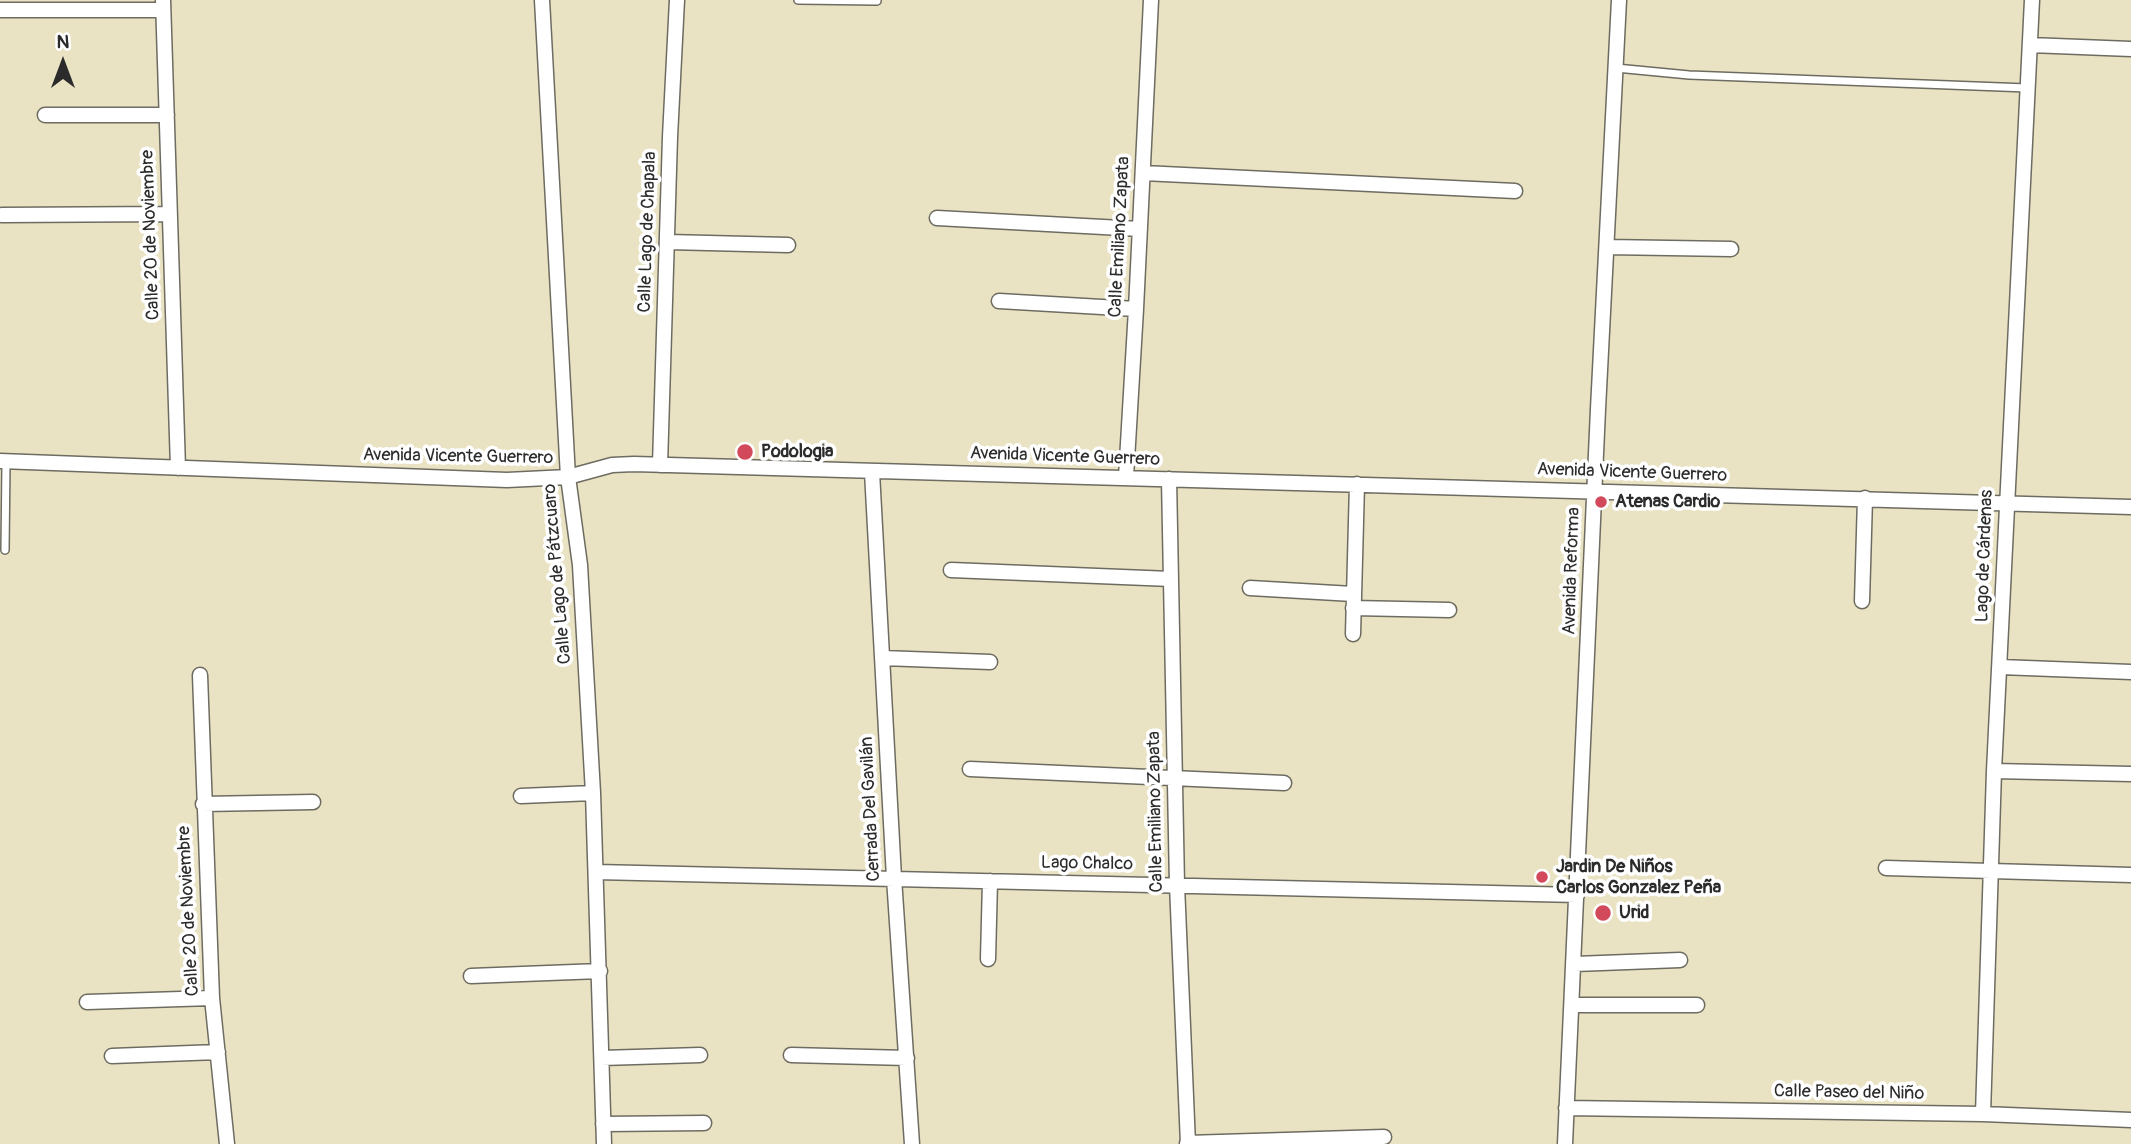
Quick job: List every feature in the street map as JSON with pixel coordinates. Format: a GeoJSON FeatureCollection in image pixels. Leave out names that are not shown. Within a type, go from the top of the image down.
{"type":"FeatureCollection","features":[{"type":"Feature","properties":{"kind":"street","name":"Calle Lago de Pátzcuaro"},"geometry":{"type":"LineString","coordinates":[[542,0],[568,477],[580,565],[593,793],[604,1144]]}},
{"type":"Feature","properties":{"kind":"street","name":"Calle Lago de Chapala"},"geometry":{"type":"LineString","coordinates":[[660,465],[677,0]]}},
{"type":"Feature","properties":{"kind":"street","name":"Calle Emiliano Zapata"},"geometry":{"type":"LineString","coordinates":[[1126,477],[1151,0]]}},
{"type":"Feature","properties":{"kind":"street","name":"Avenida Reforma"},"geometry":{"type":"LineString","coordinates":[[1565,1144],[1619,0]]}},
{"type":"Feature","properties":{"kind":"street","name":"Lago de Cárdenas"},"geometry":{"type":"LineString","coordinates":[[1983,1114],[1994,771],[2032,0]]}},
{"type":"Feature","properties":{"kind":"street"},"geometry":{"type":"LineString","coordinates":[[0,10],[163,5]]}},
{"type":"Feature","properties":{"kind":"street","name":"Calle 20 de Noviembre"},"geometry":{"type":"LineString","coordinates":[[163,5],[178,468]]}},
{"type":"Feature","properties":{"kind":"street"},"geometry":{"type":"LineString","coordinates":[[2030,45],[2131,49]]}},
{"type":"Feature","properties":{"kind":"street"},"geometry":{"type":"LineString","coordinates":[[45,115],[167,115]]}},
{"type":"Feature","properties":{"kind":"street"},"geometry":{"type":"LineString","coordinates":[[1143,173],[1515,191]]}},
{"type":"Feature","properties":{"kind":"street"},"geometry":{"type":"LineString","coordinates":[[2,215],[169,214]]}},
{"type":"Feature","properties":{"kind":"street"},"geometry":{"type":"LineString","coordinates":[[937,219],[1140,229]]}},
{"type":"Feature","properties":{"kind":"street"},"geometry":{"type":"LineString","coordinates":[[668,242],[788,245]]}},
{"type":"Feature","properties":{"kind":"street"},"geometry":{"type":"LineString","coordinates":[[1606,247],[1731,249]]}},
{"type":"Feature","properties":{"kind":"street"},"geometry":{"type":"LineString","coordinates":[[999,301],[1136,309]]}},
{"type":"Feature","properties":{"kind":"street","name":"Avenida Vicente Guerrero"},"geometry":{"type":"LineString","coordinates":[[3,461],[506,480],[568,477],[612,465],[660,465],[2131,507]]}},
{"type":"Feature","properties":{"kind":"street","name":"Cerrada Del Gavilán"},"geometry":{"type":"LineString","coordinates":[[872,472],[894,878],[912,1144]]}},
{"type":"Feature","properties":{"kind":"street","name":"Calle Emiliano Zapata"},"geometry":{"type":"LineString","coordinates":[[1169,480],[1177,885],[1188,1144]]}},
{"type":"Feature","properties":{"kind":"street"},"geometry":{"type":"LineString","coordinates":[[1353,634],[1357,484]]}},
{"type":"Feature","properties":{"kind":"street"},"geometry":{"type":"LineString","coordinates":[[1862,601],[1865,498]]}},
{"type":"Feature","properties":{"kind":"street"},"geometry":{"type":"LineString","coordinates":[[951,570],[1171,579]]}},
{"type":"Feature","properties":{"kind":"street"},"geometry":{"type":"LineString","coordinates":[[1250,588],[1449,610]]}},
{"type":"Feature","properties":{"kind":"street"},"geometry":{"type":"LineString","coordinates":[[883,658],[990,662]]}},
{"type":"Feature","properties":{"kind":"street"},"geometry":{"type":"LineString","coordinates":[[2000,667],[2131,673]]}},
{"type":"Feature","properties":{"kind":"street","name":"Calle 20 de Noviembre"},"geometry":{"type":"LineString","coordinates":[[200,675],[212,998],[227,1144]]}},
{"type":"Feature","properties":{"kind":"street"},"geometry":{"type":"LineString","coordinates":[[971,769],[1175,776],[1284,783]]}},
{"type":"Feature","properties":{"kind":"street"},"geometry":{"type":"LineString","coordinates":[[1994,771],[2131,774]]}},
{"type":"Feature","properties":{"kind":"street"},"geometry":{"type":"LineString","coordinates":[[522,796],[593,793]]}},
{"type":"Feature","properties":{"kind":"street"},"geometry":{"type":"LineString","coordinates":[[203,804],[313,802]]}},
{"type":"Feature","properties":{"kind":"street"},"geometry":{"type":"LineString","coordinates":[[1886,868],[2131,874]]}},
{"type":"Feature","properties":{"kind":"street","name":"Lago Chalco"},"geometry":{"type":"LineString","coordinates":[[596,872],[1577,894]]}},
{"type":"Feature","properties":{"kind":"street"},"geometry":{"type":"LineString","coordinates":[[988,958],[990,881]]}},
{"type":"Feature","properties":{"kind":"street"},"geometry":{"type":"LineString","coordinates":[[1574,964],[1680,960]]}},
{"type":"Feature","properties":{"kind":"street"},"geometry":{"type":"LineString","coordinates":[[471,976],[600,971]]}},
{"type":"Feature","properties":{"kind":"street"},"geometry":{"type":"LineString","coordinates":[[87,1002],[212,998]]}},
{"type":"Feature","properties":{"kind":"street"},"geometry":{"type":"LineString","coordinates":[[1572,1005],[1697,1005]]}},
{"type":"Feature","properties":{"kind":"street"},"geometry":{"type":"LineString","coordinates":[[112,1056],[218,1052]]}},
{"type":"Feature","properties":{"kind":"street"},"geometry":{"type":"LineString","coordinates":[[602,1058],[700,1055]]}},
{"type":"Feature","properties":{"kind":"street"},"geometry":{"type":"LineString","coordinates":[[791,1055],[907,1058]]}},
{"type":"Feature","properties":{"kind":"street","name":"Calle Paseo del Niño"},"geometry":{"type":"LineString","coordinates":[[1566,1108],[1983,1114],[2131,1120]]}},
{"type":"Feature","properties":{"kind":"street"},"geometry":{"type":"LineString","coordinates":[[603,1124],[704,1123]]}},
{"type":"Feature","properties":{"kind":"street"},"geometry":{"type":"LineString","coordinates":[[1188,1144],[1384,1137]]}},
{"type":"Feature","properties":{"kind":"lane"},"geometry":{"type":"LineString","coordinates":[[798,0],[877,1]]}},
{"type":"Feature","properties":{"kind":"lane"},"geometry":{"type":"LineString","coordinates":[[1616,68],[1689,75],[2027,88]]}},
{"type":"Feature","properties":{"kind":"lane"},"geometry":{"type":"LineString","coordinates":[[3,461],[5,550]]}},
{"type":"Feature","properties":{"kind":"place","name":"Podologia"},"geometry":{"type":"Point","coordinates":[745,452]}},
{"type":"Feature","properties":{"kind":"place","name":"Atenas Cardio"},"geometry":{"type":"Point","coordinates":[1601,502]}},
{"type":"Feature","properties":{"kind":"place","name":"Jardin De Niños Carlos Gonzalez Peña"},"geometry":{"type":"Point","coordinates":[1542,877]}},
{"type":"Feature","properties":{"kind":"place","name":"Urid"},"geometry":{"type":"Point","coordinates":[1603,913]}}]}
